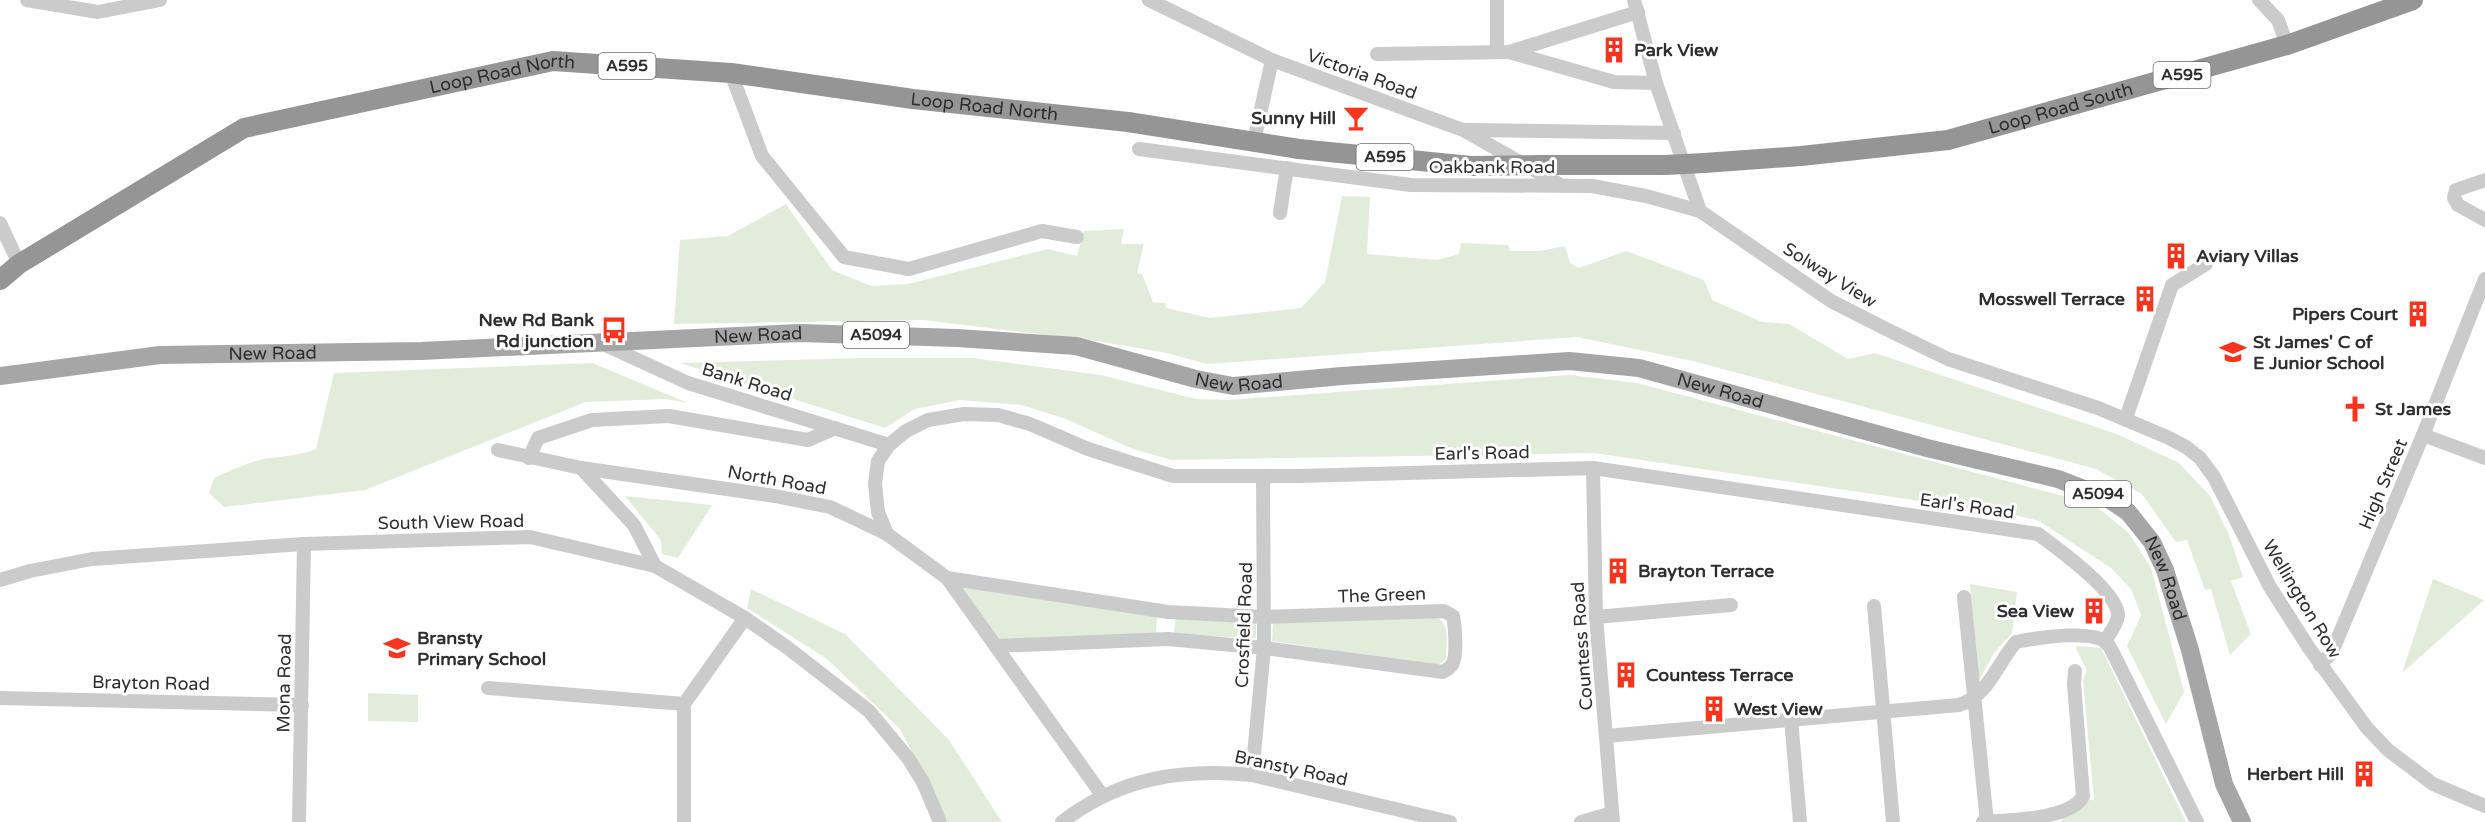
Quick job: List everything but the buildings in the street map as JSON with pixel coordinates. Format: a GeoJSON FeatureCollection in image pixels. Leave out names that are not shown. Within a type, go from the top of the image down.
{"type":"FeatureCollection","features":[{"type":"Feature","properties":{"kind":"highway","name":"Loop Road South"},"geometry":{"type":"LineString","coordinates":[[1541,165],[1704,163],[1801,156],[1948,140],[2287,45],[2413,0]]}},
{"type":"Feature","properties":{"kind":"highway","name":"Loop Road North"},"geometry":{"type":"LineString","coordinates":[[0,280],[19,264],[244,128],[554,61],[731,73],[913,99],[1128,122],[1299,148],[1471,166],[1541,165]]}},
{"type":"Feature","properties":{"kind":"main road","name":"New Road"},"geometry":{"type":"LineString","coordinates":[[0,376],[160,355],[421,351],[800,333],[957,338],[1076,346],[1196,379],[1233,386],[1503,364],[1569,361],[1639,368],[1927,448],[2058,479],[2107,498],[2128,512],[2152,542],[2165,570],[2190,650],[2224,784],[2242,822]]}},
{"type":"Feature","properties":{"kind":"street"},"geometry":{"type":"LineString","coordinates":[[27,0],[98,12],[157,0]]}},
{"type":"Feature","properties":{"kind":"street","name":"Victoria Road"},"geometry":{"type":"LineString","coordinates":[[1149,0],[1272,60],[1463,130],[1561,185]]}},
{"type":"Feature","properties":{"kind":"street"},"geometry":{"type":"LineString","coordinates":[[1497,0],[1503,52]]}},
{"type":"Feature","properties":{"kind":"street"},"geometry":{"type":"LineString","coordinates":[[2259,0],[2278,20],[2287,45]]}},
{"type":"Feature","properties":{"kind":"street"},"geometry":{"type":"LineString","coordinates":[[1503,52],[1636,6],[1656,83],[1700,211]]}},
{"type":"Feature","properties":{"kind":"street"},"geometry":{"type":"LineString","coordinates":[[1377,54],[1503,52],[1614,82],[1656,83]]}},
{"type":"Feature","properties":{"kind":"street"},"geometry":{"type":"LineString","coordinates":[[1254,141],[1272,60]]}},
{"type":"Feature","properties":{"kind":"street"},"geometry":{"type":"LineString","coordinates":[[731,73],[762,156],[844,257],[909,269],[1042,231],[1077,237]]}},
{"type":"Feature","properties":{"kind":"street"},"geometry":{"type":"LineString","coordinates":[[1463,130],[1674,133]]}},
{"type":"Feature","properties":{"kind":"street","name":"Oakbank Road"},"geometry":{"type":"LineString","coordinates":[[1139,149],[1411,185],[1592,186],[1646,196],[1700,211]]}},
{"type":"Feature","properties":{"kind":"street"},"geometry":{"type":"LineString","coordinates":[[1280,213],[1287,168]]}},
{"type":"Feature","properties":{"kind":"street"},"geometry":{"type":"LineString","coordinates":[[2485,180],[2456,190],[2454,198],[2458,205],[2485,220]]}},
{"type":"Feature","properties":{"kind":"street","name":"Solway View"},"geometry":{"type":"LineString","coordinates":[[1700,211],[1832,301],[1948,359],[2097,408]]}},
{"type":"Feature","properties":{"kind":"street"},"geometry":{"type":"LineString","coordinates":[[0,223],[19,264]]}},
{"type":"Feature","properties":{"kind":"street"},"geometry":{"type":"LineString","coordinates":[[2126,418],[2172,285],[2206,264]]}},
{"type":"Feature","properties":{"kind":"street","name":"High Street"},"geometry":{"type":"LineString","coordinates":[[2320,665],[2332,652],[2423,435],[2485,279]]}},
{"type":"Feature","properties":{"kind":"street","name":"Bank Road"},"geometry":{"type":"LineString","coordinates":[[599,343],[688,383],[889,445]]}},
{"type":"Feature","properties":{"kind":"street","name":"Wellington Row"},"geometry":{"type":"LineString","coordinates":[[2097,408],[2126,418],[2186,447],[2200,458],[2214,477],[2270,587],[2320,665],[2367,729],[2388,750],[2433,784],[2485,806]]}},
{"type":"Feature","properties":{"kind":"street","name":"Earl's Road"},"geometry":{"type":"LineString","coordinates":[[887,534],[878,512],[875,484],[878,461],[889,445],[906,431],[928,420],[964,414],[998,415],[1030,424],[1088,449],[1173,476],[1593,468],[2038,534],[2104,590],[2116,604],[2118,618],[2105,641]]}},
{"type":"Feature","properties":{"kind":"street"},"geometry":{"type":"LineString","coordinates":[[529,458],[538,438],[592,420],[669,416],[808,440],[835,428]]}},
{"type":"Feature","properties":{"kind":"street"},"geometry":{"type":"LineString","coordinates":[[2423,435],[2485,459]]}},
{"type":"Feature","properties":{"kind":"street","name":"North Road"},"geometry":{"type":"LineString","coordinates":[[498,450],[581,468],[775,496],[830,507],[887,534],[947,578],[1102,795]]}},
{"type":"Feature","properties":{"kind":"street"},"geometry":{"type":"LineString","coordinates":[[581,468],[634,525],[655,566]]}},
{"type":"Feature","properties":{"kind":"street","name":"Countess Road"},"geometry":{"type":"LineString","coordinates":[[1593,468],[1596,617],[1612,817]]}},
{"type":"Feature","properties":{"kind":"street","name":"Crosfield Road"},"geometry":{"type":"LineString","coordinates":[[1252,775],[1264,648],[1263,476]]}},
{"type":"Feature","properties":{"kind":"street","name":"South View Road"},"geometry":{"type":"LineString","coordinates":[[0,580],[39,569],[92,560],[304,544],[530,537],[655,566],[745,618],[850,695],[881,724],[908,758],[923,782],[940,822]]}},
{"type":"Feature","properties":{"kind":"street","name":"Mona Road"},"geometry":{"type":"LineString","coordinates":[[299,822],[304,544]]}},
{"type":"Feature","properties":{"kind":"street","name":"The Green"},"geometry":{"type":"LineString","coordinates":[[947,578],[1168,612],[1265,617],[1444,611],[1453,616],[1454,660],[1451,667],[1443,672],[1264,648],[1168,639],[996,646]]}},
{"type":"Feature","properties":{"kind":"street"},"geometry":{"type":"LineString","coordinates":[[1964,597],[1985,822],[2033,818],[2059,812],[2075,806],[2083,796],[2074,684],[2075,671]]}},
{"type":"Feature","properties":{"kind":"street"},"geometry":{"type":"LineString","coordinates":[[1596,617],[1731,605]]}},
{"type":"Feature","properties":{"kind":"street"},"geometry":{"type":"LineString","coordinates":[[1874,606],[1893,822]]}},
{"type":"Feature","properties":{"kind":"street"},"geometry":{"type":"LineString","coordinates":[[684,822],[684,704],[745,618]]}},
{"type":"Feature","properties":{"kind":"street"},"geometry":{"type":"LineString","coordinates":[[1606,735],[1959,705],[1975,698],[1994,677],[2004,656],[2016,642],[2067,636],[2098,638],[2105,641],[2112,651],[2196,822]]}},
{"type":"Feature","properties":{"kind":"street"},"geometry":{"type":"LineString","coordinates":[[488,688],[684,704]]}},
{"type":"Feature","properties":{"kind":"street","name":"Brayton Road"},"geometry":{"type":"LineString","coordinates":[[0,698],[302,705]]}},
{"type":"Feature","properties":{"kind":"street"},"geometry":{"type":"LineString","coordinates":[[1791,719],[1800,822]]}},
{"type":"Feature","properties":{"kind":"street","name":"Bransty Road"},"geometry":{"type":"LineString","coordinates":[[1062,822],[1102,795],[1135,783],[1170,775],[1223,772],[1252,775],[1450,822]]}},
{"type":"Feature","properties":{"kind":"street"},"geometry":{"type":"LineString","coordinates":[[1581,822],[1612,817]]}},
{"type":"Feature","properties":{"kind":"green space"},"geometry":{"type":"Polygon","coordinates":[[[1342,196],[1370,197],[1367,254],[1437,260],[1459,254],[1461,243],[1508,245],[1510,251],[1539,251],[1565,246],[1570,263],[1579,268],[1626,251],[1704,280],[1712,300],[1762,322],[1789,324],[1848,359],[1875,353],[2117,434],[2179,463],[2210,496],[2229,535],[2243,577],[2231,581],[2251,634],[2230,655],[2211,589],[2205,590],[2187,540],[2176,542],[2142,494],[2096,469],[1693,361],[1577,337],[1207,364],[1167,353],[1097,341],[923,320],[674,324],[680,240],[728,236],[786,204],[832,270],[871,286],[908,284],[1048,249],[1077,256],[1084,231],[1124,229],[1121,244],[1144,244],[1137,273],[1142,274],[1153,302],[1165,303],[1166,308],[1210,318],[1301,308],[1325,282],[1342,196]]]}},
{"type":"Feature","properties":{"kind":"green space"},"geometry":{"type":"Polygon","coordinates":[[[862,358],[973,358],[1101,375],[1196,399],[1228,400],[1570,375],[1637,383],[2093,504],[2129,533],[2151,568],[2184,692],[2166,724],[2127,646],[2141,615],[2131,589],[2111,568],[2039,521],[2015,515],[1594,453],[1172,460],[1133,449],[1066,419],[1022,405],[960,400],[915,409],[885,428],[680,363],[862,358]]]}},
{"type":"Feature","properties":{"kind":"green space"},"geometry":{"type":"Polygon","coordinates":[[[592,363],[688,403],[666,399],[586,402],[365,490],[224,507],[209,493],[214,478],[238,467],[264,459],[316,449],[334,373],[592,363]]]}},
{"type":"Feature","properties":{"kind":"green space"},"geometry":{"type":"Polygon","coordinates":[[[625,496],[712,505],[678,558],[662,554],[661,540],[625,496]]]}},
{"type":"Feature","properties":{"kind":"green space"},"geometry":{"type":"Polygon","coordinates":[[[2433,579],[2484,600],[2402,673],[2433,579]]]}},
{"type":"Feature","properties":{"kind":"green space"},"geometry":{"type":"Polygon","coordinates":[[[1970,584],[2017,592],[2012,633],[1994,653],[1977,684],[1970,584]]]}},
{"type":"Feature","properties":{"kind":"green space"},"geometry":{"type":"Polygon","coordinates":[[[960,586],[1157,615],[1156,635],[1000,642],[960,586]]]}},
{"type":"Feature","properties":{"kind":"green space"},"geometry":{"type":"Polygon","coordinates":[[[751,589],[845,634],[949,740],[1002,822],[948,822],[900,729],[827,659],[747,608],[751,589]]]}},
{"type":"Feature","properties":{"kind":"green space"},"geometry":{"type":"Polygon","coordinates":[[[1437,617],[1444,625],[1447,641],[1446,659],[1437,666],[1272,641],[1273,622],[1437,617]]]}},
{"type":"Feature","properties":{"kind":"green space"},"geometry":{"type":"Polygon","coordinates":[[[1176,618],[1256,622],[1256,638],[1177,635],[1174,632],[1176,618]]]}},
{"type":"Feature","properties":{"kind":"green space"},"geometry":{"type":"Polygon","coordinates":[[[2077,646],[2101,648],[2186,822],[2056,822],[2063,820],[2063,816],[2087,800],[2094,800],[2083,680],[2087,670],[2076,649],[2077,646]]]}},
{"type":"Feature","properties":{"kind":"green space"},"geometry":{"type":"Polygon","coordinates":[[[368,693],[418,695],[418,722],[368,721],[368,693]]]}},
{"type":"Feature","properties":{"kind":"place","name":"Park View"},"geometry":{"type":"Point","coordinates":[1614,50]}},
{"type":"Feature","properties":{"kind":"place","name":"Sunny Hill"},"geometry":{"type":"Point","coordinates":[1356,118]}},
{"type":"Feature","properties":{"kind":"place","name":"Aviary Villas"},"geometry":{"type":"Point","coordinates":[2176,256]}},
{"type":"Feature","properties":{"kind":"place","name":"Mosswell Terrace"},"geometry":{"type":"Point","coordinates":[2145,299]}},
{"type":"Feature","properties":{"kind":"place","name":"Pipers Court"},"geometry":{"type":"Point","coordinates":[2418,314]}},
{"type":"Feature","properties":{"kind":"place","name":"New Rd Bank Rd junction"},"geometry":{"type":"Point","coordinates":[614,330]}},
{"type":"Feature","properties":{"kind":"place","name":"St James' C of E Junior School"},"geometry":{"type":"Point","coordinates":[2233,352]}},
{"type":"Feature","properties":{"kind":"place","name":"St James"},"geometry":{"type":"Point","coordinates":[2355,409]}},
{"type":"Feature","properties":{"kind":"place","name":"Brayton Terrace"},"geometry":{"type":"Point","coordinates":[1618,571]}},
{"type":"Feature","properties":{"kind":"place","name":"Sea View"},"geometry":{"type":"Point","coordinates":[2094,611]}},
{"type":"Feature","properties":{"kind":"place","name":"Bransty Primary School"},"geometry":{"type":"Point","coordinates":[397,648]}},
{"type":"Feature","properties":{"kind":"place","name":"Countess Terrace"},"geometry":{"type":"Point","coordinates":[1626,675]}},
{"type":"Feature","properties":{"kind":"place","name":"West View"},"geometry":{"type":"Point","coordinates":[1714,709]}},
{"type":"Feature","properties":{"kind":"place","name":"Herbert Hill"},"geometry":{"type":"Point","coordinates":[2364,774]}}]}
